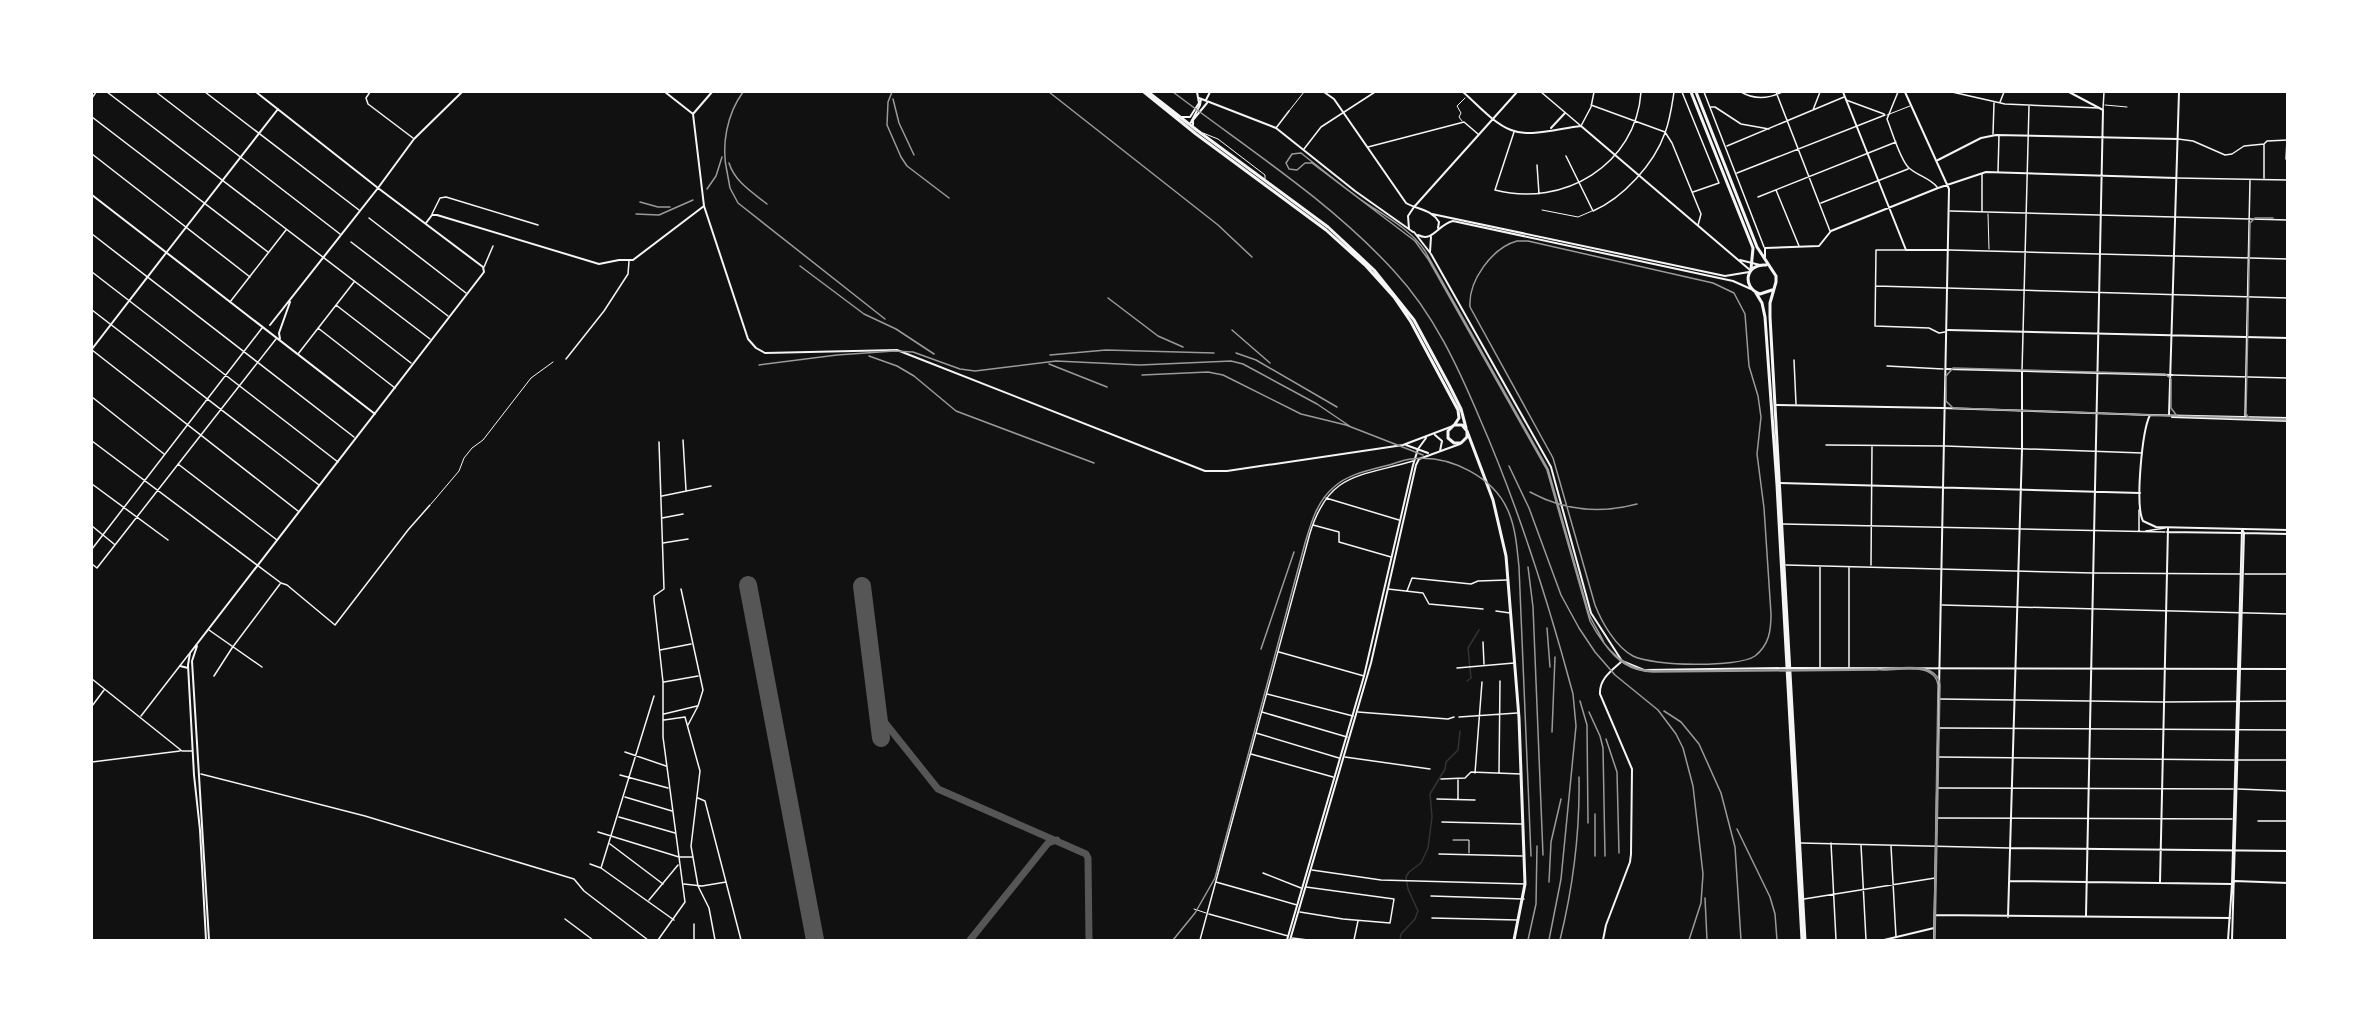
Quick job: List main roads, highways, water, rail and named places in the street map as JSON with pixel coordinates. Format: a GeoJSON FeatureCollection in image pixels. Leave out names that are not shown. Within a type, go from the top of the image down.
{"type":"FeatureCollection","features":[{"type":"Feature","properties":{"kind":"main road"},"geometry":{"type":"LineString","coordinates":[[1146,92],[1326,230],[1372,272],[1411,322],[1460,412],[1459,418],[1448,431],[1448,438],[1452,443],[1473,446]]}},
{"type":"Feature","properties":{"kind":"main road"},"geometry":{"type":"LineString","coordinates":[[1694,92],[1757,247],[1776,276],[1770,310],[1804,940]]}},
{"type":"Feature","properties":{"kind":"main road"},"geometry":{"type":"LineString","coordinates":[[1694,92],[1753,248],[1747,280],[1762,303],[1765,317],[1785,565],[1804,940]]}},
{"type":"Feature","properties":{"kind":"main road"},"geometry":{"type":"LineString","coordinates":[[1179,118],[1190,121],[1193,129],[1340,237],[1374,270],[1414,320],[1460,412],[1500,527],[1508,579],[1515,663],[1525,856],[1524,899],[1514,940]]}},
{"type":"Feature","properties":{"kind":"main road"},"geometry":{"type":"LineString","coordinates":[[1750,271],[1767,264]]}},
{"type":"Feature","properties":{"kind":"main road"},"geometry":{"type":"LineString","coordinates":[[1756,293],[1766,294],[1775,286]]}},
{"type":"Feature","properties":{"kind":"main road"},"geometry":{"type":"LineString","coordinates":[[1453,425],[1460,425],[1466,430],[1467,437],[1461,444]]}},
{"type":"Feature","properties":{"kind":"waterway"},"geometry":{"type":"LineString","coordinates":[[1467,681],[1471,678],[1468,648],[1479,630]]}},
{"type":"Feature","properties":{"kind":"waterway"},"geometry":{"type":"LineString","coordinates":[[1400,940],[1401,934],[1415,919],[1418,911],[1408,889],[1406,877],[1421,863],[1428,848],[1432,817],[1430,794],[1445,769],[1446,762],[1458,750],[1460,731]]}},
{"type":"Feature","properties":{"kind":"tram line"},"geometry":{"type":"LineString","coordinates":[[1934,940],[1938,685],[1931,673],[1916,669],[1882,670],[1877,669],[1653,671],[1632,666],[1615,655],[1608,648],[1601,639],[1590,621],[1547,470],[1428,259],[1415,241],[1312,163],[1305,163],[1297,170],[1289,169],[1286,163],[1292,154],[1301,153],[1352,193],[1403,228],[1425,251],[1548,469],[1589,614],[1592,621],[1601,636],[1602,639],[1604,643],[1609,649],[1614,655],[1619,660],[1637,670],[1653,672],[1877,670],[1883,669],[1908,667],[1925,669],[1932,672],[1937,677],[1940,685],[1935,940]]}},
{"type":"Feature","properties":{"kind":"tram line"},"geometry":{"type":"LineString","coordinates":[[2249,418],[2246,414],[2250,223],[2255,218],[2273,218]]}},
{"type":"Feature","properties":{"kind":"tram line"},"geometry":{"type":"LineString","coordinates":[[2288,419],[2177,416],[2171,408],[2171,379],[2165,374],[1953,368],[1946,376],[1946,401],[1953,408],[2288,420]]}},
{"type":"Feature","properties":{"kind":"railway"},"geometry":{"type":"LineString","coordinates":[[727,172],[725,162],[727,130],[733,110],[743,92]]}},
{"type":"Feature","properties":{"kind":"railway"},"geometry":{"type":"LineString","coordinates":[[892,92],[888,102],[887,125],[901,157],[907,166],[949,198]]}},
{"type":"Feature","properties":{"kind":"railway"},"geometry":{"type":"LineString","coordinates":[[1049,92],[1218,225],[1252,257]]}},
{"type":"Feature","properties":{"kind":"railway"},"geometry":{"type":"LineString","coordinates":[[1173,92],[1316,199],[1394,271],[1433,323],[1472,399],[1520,521],[1573,694],[1576,726],[1561,879],[1549,940]]}},
{"type":"Feature","properties":{"kind":"railway"},"geometry":{"type":"LineString","coordinates":[[893,99],[899,123],[914,155]]}},
{"type":"Feature","properties":{"kind":"railway"},"geometry":{"type":"LineString","coordinates":[[707,189],[716,176],[722,157]]}},
{"type":"Feature","properties":{"kind":"railway"},"geometry":{"type":"LineString","coordinates":[[729,163],[735,176],[767,204]]}},
{"type":"Feature","properties":{"kind":"railway"},"geometry":{"type":"LineString","coordinates":[[726,166],[730,188],[738,203],[885,319]]}},
{"type":"Feature","properties":{"kind":"railway"},"geometry":{"type":"LineString","coordinates":[[636,214],[659,215],[693,200]]}},
{"type":"Feature","properties":{"kind":"railway"},"geometry":{"type":"LineString","coordinates":[[640,202],[658,207],[670,207]]}},
{"type":"Feature","properties":{"kind":"railway"},"geometry":{"type":"LineString","coordinates":[[1517,241],[1528,241],[1713,283],[1734,293],[1745,314],[1749,366],[1758,396],[1761,417],[1757,454],[1764,508],[1771,620],[1766,642],[1755,656],[1746,660],[1714,664],[1675,664],[1643,659],[1633,656],[1621,647],[1601,619],[1553,458],[1470,307],[1473,287],[1483,267],[1499,251],[1517,241]]}},
{"type":"Feature","properties":{"kind":"railway"},"geometry":{"type":"LineString","coordinates":[[800,266],[864,314],[896,329],[934,354]]}},
{"type":"Feature","properties":{"kind":"railway"},"geometry":{"type":"LineString","coordinates":[[1108,298],[1158,336],[1183,347]]}},
{"type":"Feature","properties":{"kind":"railway"},"geometry":{"type":"LineString","coordinates":[[1232,330],[1270,363]]}},
{"type":"Feature","properties":{"kind":"railway"},"geometry":{"type":"LineString","coordinates":[[1050,355],[1106,350],[1214,353]]}},
{"type":"Feature","properties":{"kind":"railway"},"geometry":{"type":"LineString","coordinates":[[759,365],[837,355],[894,351],[913,352],[960,369],[975,371],[1056,361],[1140,365],[1231,361],[1243,364],[1317,404],[1351,427]]}},
{"type":"Feature","properties":{"kind":"railway"},"geometry":{"type":"LineString","coordinates":[[1236,353],[1256,360],[1337,407]]}},
{"type":"Feature","properties":{"kind":"railway"},"geometry":{"type":"LineString","coordinates":[[869,356],[897,366],[914,376],[956,411],[1094,463]]}},
{"type":"Feature","properties":{"kind":"railway"},"geometry":{"type":"LineString","coordinates":[[1049,364],[1107,387]]}},
{"type":"Feature","properties":{"kind":"railway"},"geometry":{"type":"LineString","coordinates":[[1142,375],[1208,372],[1223,375],[1301,414],[1346,425],[1423,455]]}},
{"type":"Feature","properties":{"kind":"railway"},"geometry":{"type":"LineString","coordinates":[[1173,940],[1195,913],[1215,878],[1315,513],[1328,493],[1346,479],[1405,460],[1426,458],[1440,460],[1469,471],[1493,489],[1502,500],[1511,519],[1519,567],[1531,856]]}},
{"type":"Feature","properties":{"kind":"railway"},"geometry":{"type":"LineString","coordinates":[[1509,466],[1529,508],[1561,595],[1579,628],[1595,652],[1615,675],[1658,710],[1676,734],[1683,748],[1693,786],[1703,874],[1701,903],[1689,940]]}},
{"type":"Feature","properties":{"kind":"railway"},"geometry":{"type":"LineString","coordinates":[[1530,492],[1555,503],[1582,508],[1609,509],[1637,504]]}},
{"type":"Feature","properties":{"kind":"railway"},"geometry":{"type":"LineString","coordinates":[[1261,649],[1294,552]]}},
{"type":"Feature","properties":{"kind":"railway"},"geometry":{"type":"LineString","coordinates":[[1528,567],[1533,607],[1543,855]]}},
{"type":"Feature","properties":{"kind":"railway"},"geometry":{"type":"LineString","coordinates":[[1547,628],[1550,667]]}},
{"type":"Feature","properties":{"kind":"railway"},"geometry":{"type":"LineString","coordinates":[[1552,732],[1555,657]]}},
{"type":"Feature","properties":{"kind":"railway"},"geometry":{"type":"LineString","coordinates":[[1580,701],[1587,725],[1588,823]]}},
{"type":"Feature","properties":{"kind":"railway"},"geometry":{"type":"LineString","coordinates":[[1664,711],[1681,722],[1699,744],[1721,793],[1735,847],[1741,940]]}},
{"type":"Feature","properties":{"kind":"railway"},"geometry":{"type":"LineString","coordinates":[[1589,712],[1603,748],[1605,856]]}},
{"type":"Feature","properties":{"kind":"railway"},"geometry":{"type":"LineString","coordinates":[[1606,739],[1617,772],[1619,853]]}},
{"type":"Feature","properties":{"kind":"railway"},"geometry":{"type":"LineString","coordinates":[[1560,940],[1575,859],[1579,777]]}},
{"type":"Feature","properties":{"kind":"railway"},"geometry":{"type":"LineString","coordinates":[[1549,882],[1551,842],[1561,799]]}},
{"type":"Feature","properties":{"kind":"railway"},"geometry":{"type":"LineString","coordinates":[[1595,814],[1595,856]]}},
{"type":"Feature","properties":{"kind":"railway"},"geometry":{"type":"LineString","coordinates":[[1737,829],[1770,897],[1775,914],[1777,940]]}},
{"type":"Feature","properties":{"kind":"railway"},"geometry":{"type":"LineString","coordinates":[[1528,940],[1536,904],[1537,846]]}},
{"type":"Feature","properties":{"kind":"railway"},"geometry":{"type":"LineString","coordinates":[[1705,898],[1707,940]]}}]}
